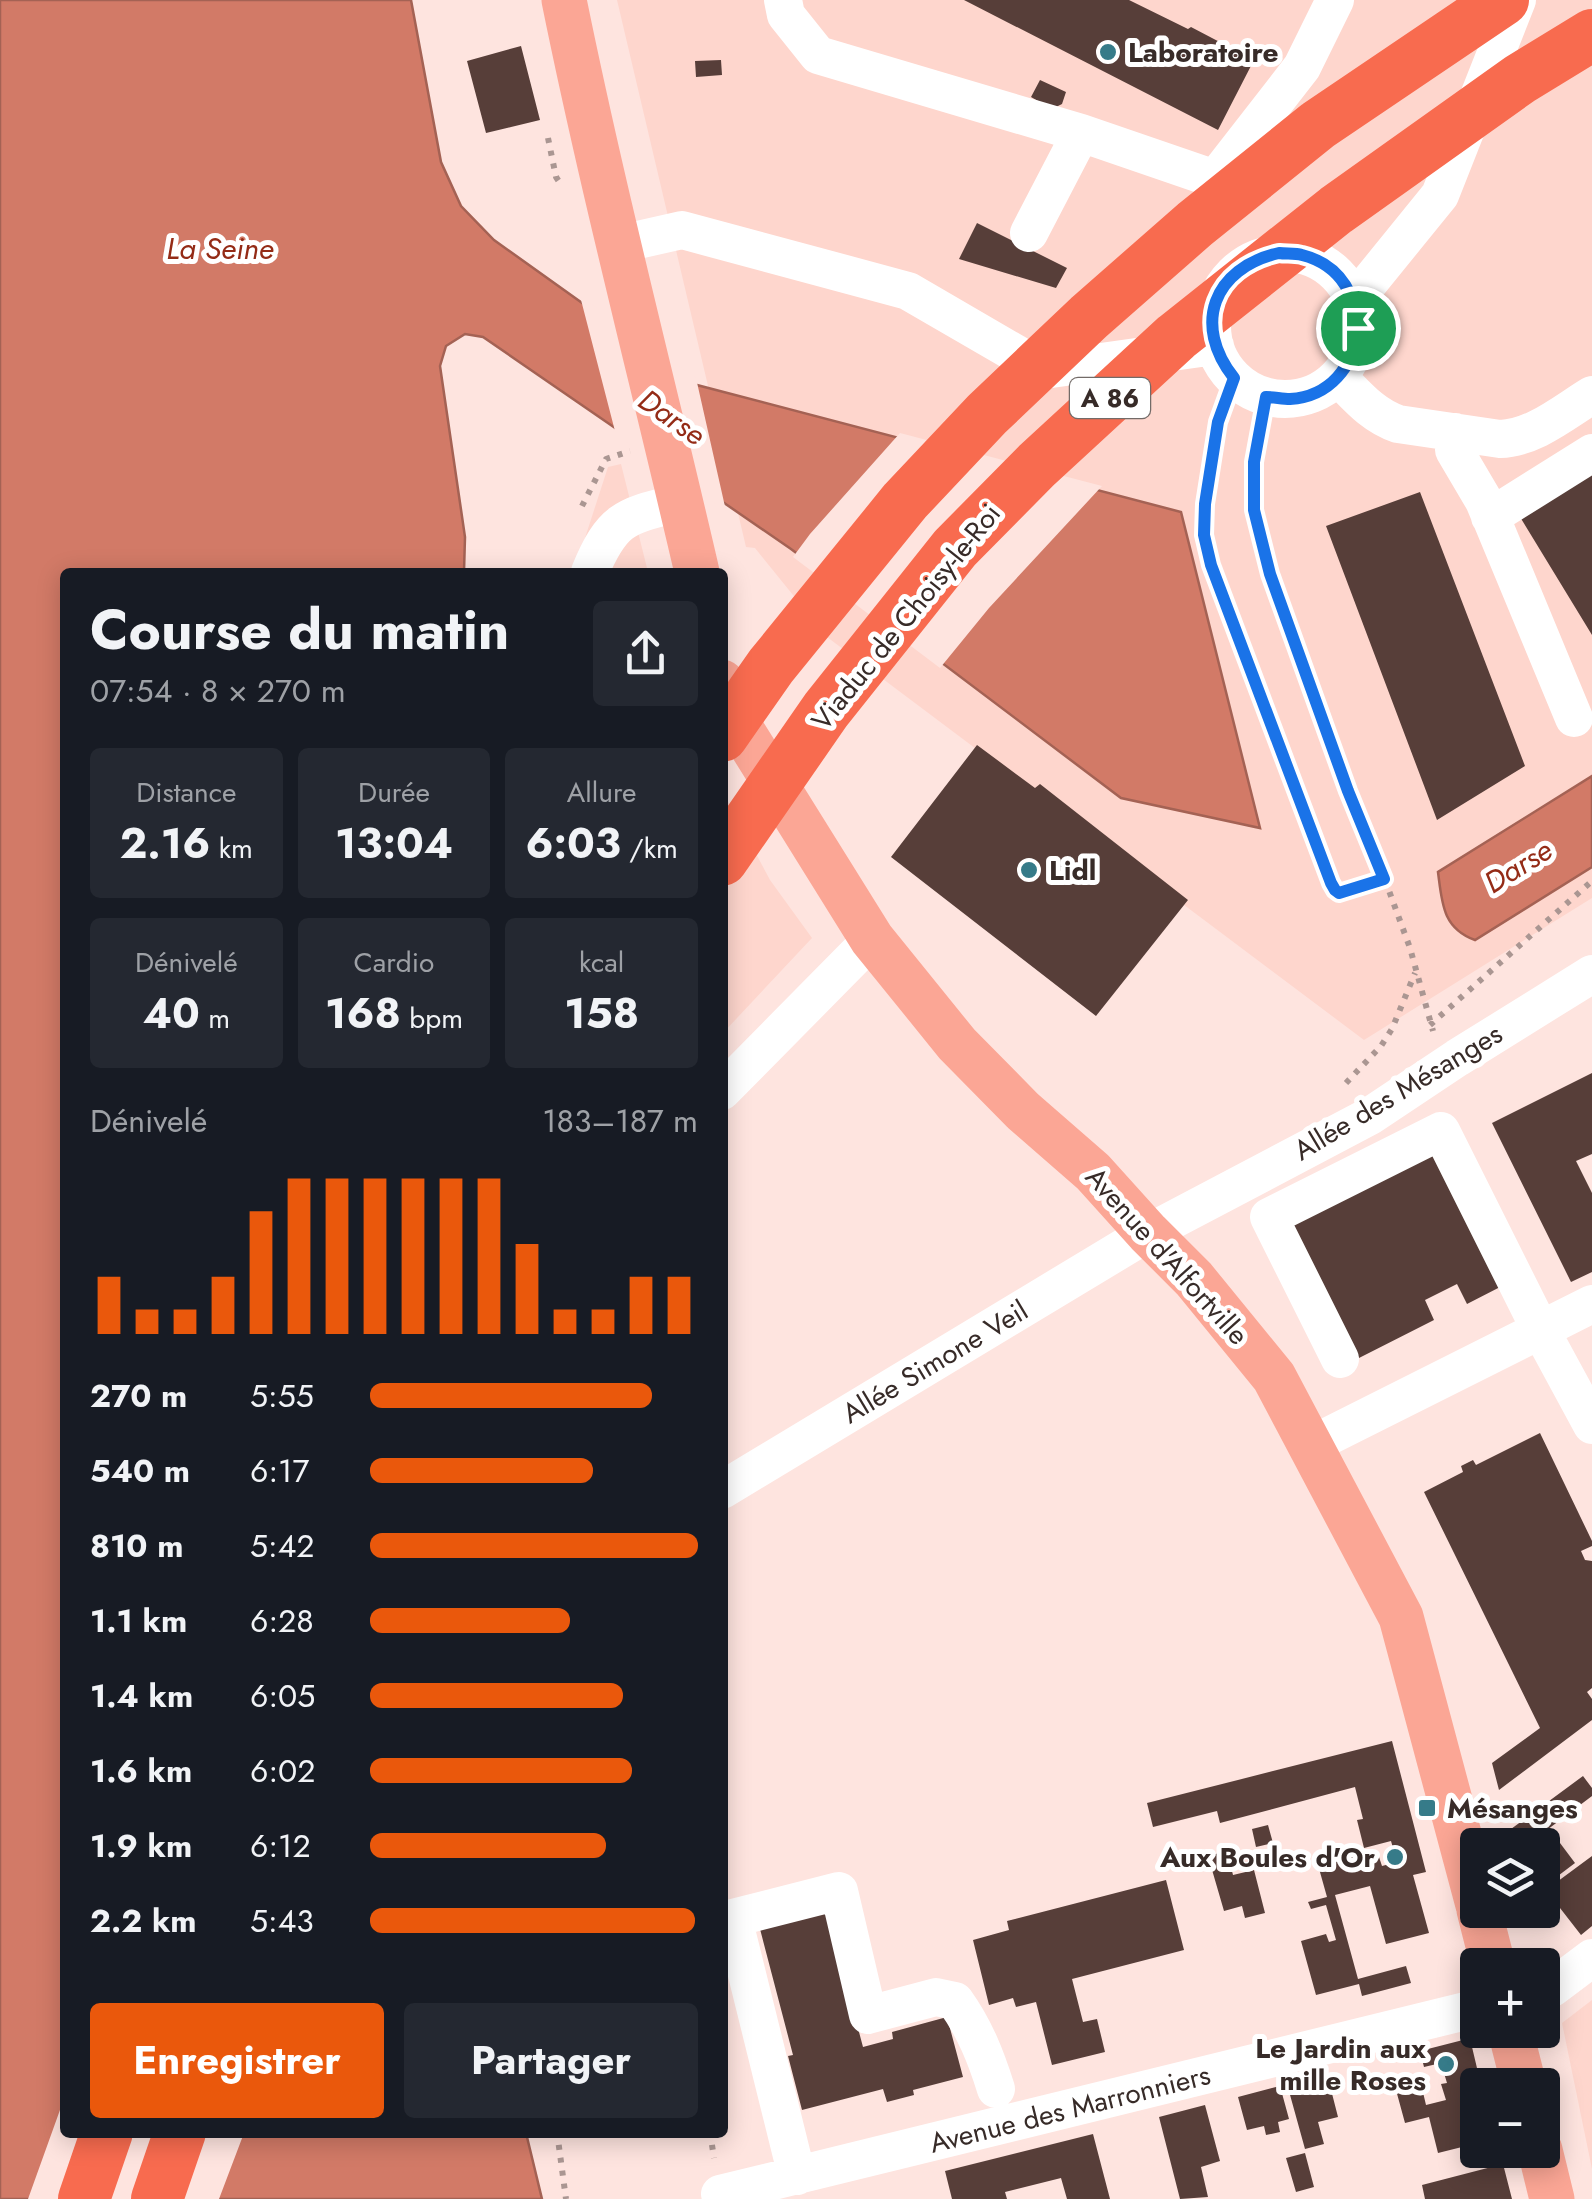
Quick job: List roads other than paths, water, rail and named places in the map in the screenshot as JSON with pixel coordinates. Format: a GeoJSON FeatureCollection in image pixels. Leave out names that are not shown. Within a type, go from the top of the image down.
{"type":"FeatureCollection","features":[{"type":"Feature","properties":{"kind":"highway","name":"A 86"},"geometry":{"type":"LineString","coordinates":[[728,727],[771,666],[905,501],[987,414],[1089,317],[1195,224],[1318,125],[1503,0]]}},
{"type":"Feature","properties":{"kind":"highway","name":"Viaduc de Choisy-le-Roi"},"geometry":{"type":"LineString","coordinates":[[728,851],[826,710],[955,548],[1037,465],[1176,337],[1336,210],[1520,79],[1592,35]]}},
{"type":"Feature","properties":{"kind":"highway"},"geometry":{"type":"LineString","coordinates":[[84,2199],[106,2138]]}},
{"type":"Feature","properties":{"kind":"highway"},"geometry":{"type":"LineString","coordinates":[[157,2199],[178,2138]]}},
{"type":"Feature","properties":{"kind":"main road"},"geometry":{"type":"LineString","coordinates":[[564,0],[589,124],[696,568]]}},
{"type":"Feature","properties":{"kind":"main road","name":"Avenue d'Alfortville"},"geometry":{"type":"LineString","coordinates":[[728,708],[872,939],[957,1044],[1023,1111],[1093,1172],[1194,1278],[1274,1377],[1401,1618],[1460,1840]]}},
{"type":"Feature","properties":{"kind":"main road"},"geometry":{"type":"LineString","coordinates":[[1544,2168],[1552,2199]]}},
{"type":"Feature","properties":{"kind":"street"},"geometry":{"type":"LineString","coordinates":[[783,0],[786,16],[818,55],[1215,178],[1302,67],[1336,0]]}},
{"type":"Feature","properties":{"kind":"street"},"geometry":{"type":"LineString","coordinates":[[1354,302],[1440,195],[1517,0]]}},
{"type":"Feature","properties":{"kind":"street"},"geometry":{"type":"LineString","coordinates":[[1029,233],[1081,134]]}},
{"type":"Feature","properties":{"kind":"street"},"geometry":{"type":"LineString","coordinates":[[620,244],[682,230],[908,291],[1044,370],[1238,374],[1292,399],[1316,392],[1338,376],[1352,354],[1358,328],[1354,302],[1341,279],[1321,262],[1300,254],[1258,258],[1240,269],[1225,284],[1215,304],[1212,325],[1238,374]]}},
{"type":"Feature","properties":{"kind":"street"},"geometry":{"type":"LineString","coordinates":[[1338,376],[1386,420],[1500,439],[1522,436],[1592,396]]}},
{"type":"Feature","properties":{"kind":"street"},"geometry":{"type":"LineString","coordinates":[[1455,432],[1454,450],[1490,517],[1574,718]]}},
{"type":"Feature","properties":{"kind":"street"},"geometry":{"type":"LineString","coordinates":[[1490,517],[1592,452]]}},
{"type":"Feature","properties":{"kind":"street"},"geometry":{"type":"LineString","coordinates":[[592,568],[601,545],[632,514],[681,498]]}},
{"type":"Feature","properties":{"kind":"street"},"geometry":{"type":"LineString","coordinates":[[728,1084],[872,939]]}},
{"type":"Feature","properties":{"kind":"street","name":"Allée des Mésanges"},"geometry":{"type":"LineString","coordinates":[[1148,1234],[1370,1116],[1592,974]]}},
{"type":"Feature","properties":{"kind":"street"},"geometry":{"type":"LineString","coordinates":[[1340,1359],[1270,1218],[1441,1130],[1540,1330],[1592,1424]]}},
{"type":"Feature","properties":{"kind":"street","name":"Allée Simone Veil"},"geometry":{"type":"LineString","coordinates":[[728,1486],[1148,1234]]}},
{"type":"Feature","properties":{"kind":"street"},"geometry":{"type":"LineString","coordinates":[[1312,1445],[1592,1304]]}},
{"type":"Feature","properties":{"kind":"street"},"geometry":{"type":"LineString","coordinates":[[796,2176],[733,1918],[839,1891],[868,2016],[936,1998],[955,2001],[983,2048],[996,2089]]}},
{"type":"Feature","properties":{"kind":"street"},"geometry":{"type":"LineString","coordinates":[[1560,1982],[1592,1958]]}},
{"type":"Feature","properties":{"kind":"street","name":"Avenue des Marronniers"},"geometry":{"type":"LineString","coordinates":[[720,2194],[1460,2012]]}},
{"type":"Feature","properties":{"kind":"water","name":"La Seine"},"geometry":{"type":"Polygon","coordinates":[[[0,0],[411,0],[441,162],[461,206],[494,240],[697,385],[1181,512],[1260,828],[1121,798],[791,549],[483,337],[465,334],[446,346],[440,366],[465,537],[464,568],[60,568],[60,2138],[527,2138],[542,2199],[0,2199],[0,0]]]}},
{"type":"Feature","properties":{"kind":"water","name":"Darse"},"geometry":{"type":"Polygon","coordinates":[[[1592,776],[1592,867],[1475,940],[1456,929],[1446,913],[1438,872],[1592,776]]]}},
{"type":"Feature","properties":{"kind":"place","name":"Laboratoire"},"geometry":{"type":"Point","coordinates":[1108,52]}},
{"type":"Feature","properties":{"kind":"place","name":"Lidl"},"geometry":{"type":"Point","coordinates":[1029,870]}},
{"type":"Feature","properties":{"kind":"place","name":"Mésanges"},"geometry":{"type":"Point","coordinates":[1427,1808]}},
{"type":"Feature","properties":{"kind":"place","name":"Aux Boules d'Or"},"geometry":{"type":"Point","coordinates":[1395,1857]}},
{"type":"Feature","properties":{"kind":"place","name":"Le Jardin aux mille Roses"},"geometry":{"type":"Point","coordinates":[1446,2064]}}]}
